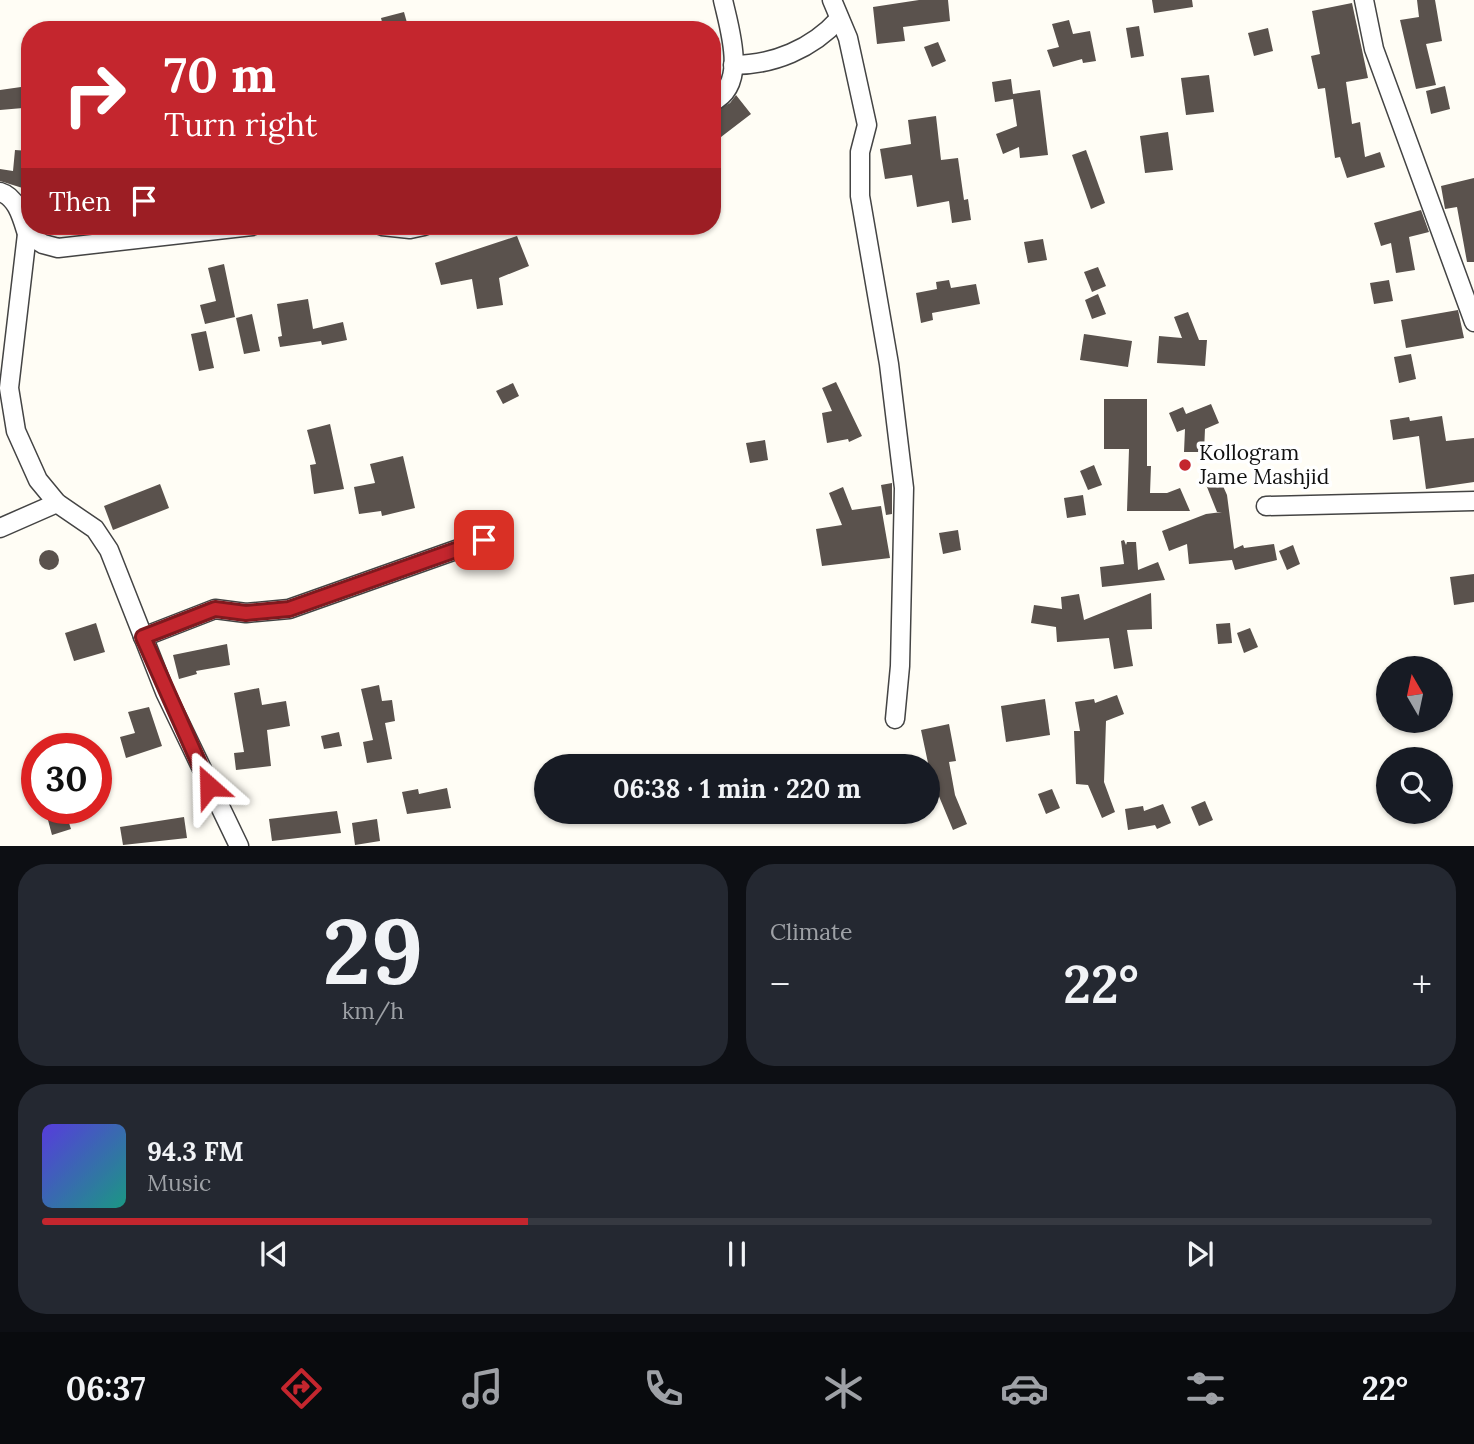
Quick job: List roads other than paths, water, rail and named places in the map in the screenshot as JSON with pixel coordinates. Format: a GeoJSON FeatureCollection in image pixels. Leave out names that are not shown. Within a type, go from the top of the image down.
{"type":"FeatureCollection","features":[{"type":"Feature","properties":{"kind":"street"},"geometry":{"type":"LineString","coordinates":[[721,98],[732,81],[733,65],[723,0]]}},
{"type":"Feature","properties":{"kind":"street"},"geometry":{"type":"LineString","coordinates":[[832,0],[860,83],[867,125],[860,152],[860,196],[889,365],[904,488],[900,666],[895,719]]}},
{"type":"Feature","properties":{"kind":"street"},"geometry":{"type":"LineString","coordinates":[[1364,0],[1374,49],[1474,322]]}},
{"type":"Feature","properties":{"kind":"street"},"geometry":{"type":"LineString","coordinates":[[733,65],[755,65],[786,56],[825,35],[839,19]]}},
{"type":"Feature","properties":{"kind":"street"},"geometry":{"type":"LineString","coordinates":[[0,192],[8,195],[21,215]]}},
{"type":"Feature","properties":{"kind":"street"},"geometry":{"type":"LineString","coordinates":[[27,235],[9,388],[16,431],[38,480],[57,503],[94,529],[108,550],[165,692],[239,845]]}},
{"type":"Feature","properties":{"kind":"street"},"geometry":{"type":"LineString","coordinates":[[29,235],[43,244],[58,248],[173,235]]}},
{"type":"Feature","properties":{"kind":"street"},"geometry":{"type":"LineString","coordinates":[[1266,506],[1474,501]]}},
{"type":"Feature","properties":{"kind":"street"},"geometry":{"type":"LineString","coordinates":[[0,528],[57,503]]}},
{"type":"Feature","properties":{"kind":"street"},"geometry":{"type":"LineString","coordinates":[[143,637],[215,609],[246,613],[289,609],[484,540]]}},
{"type":"Feature","properties":{"kind":"place","name":"Kollogram Jame Mashjid"},"geometry":{"type":"Point","coordinates":[1185,465]}}]}
